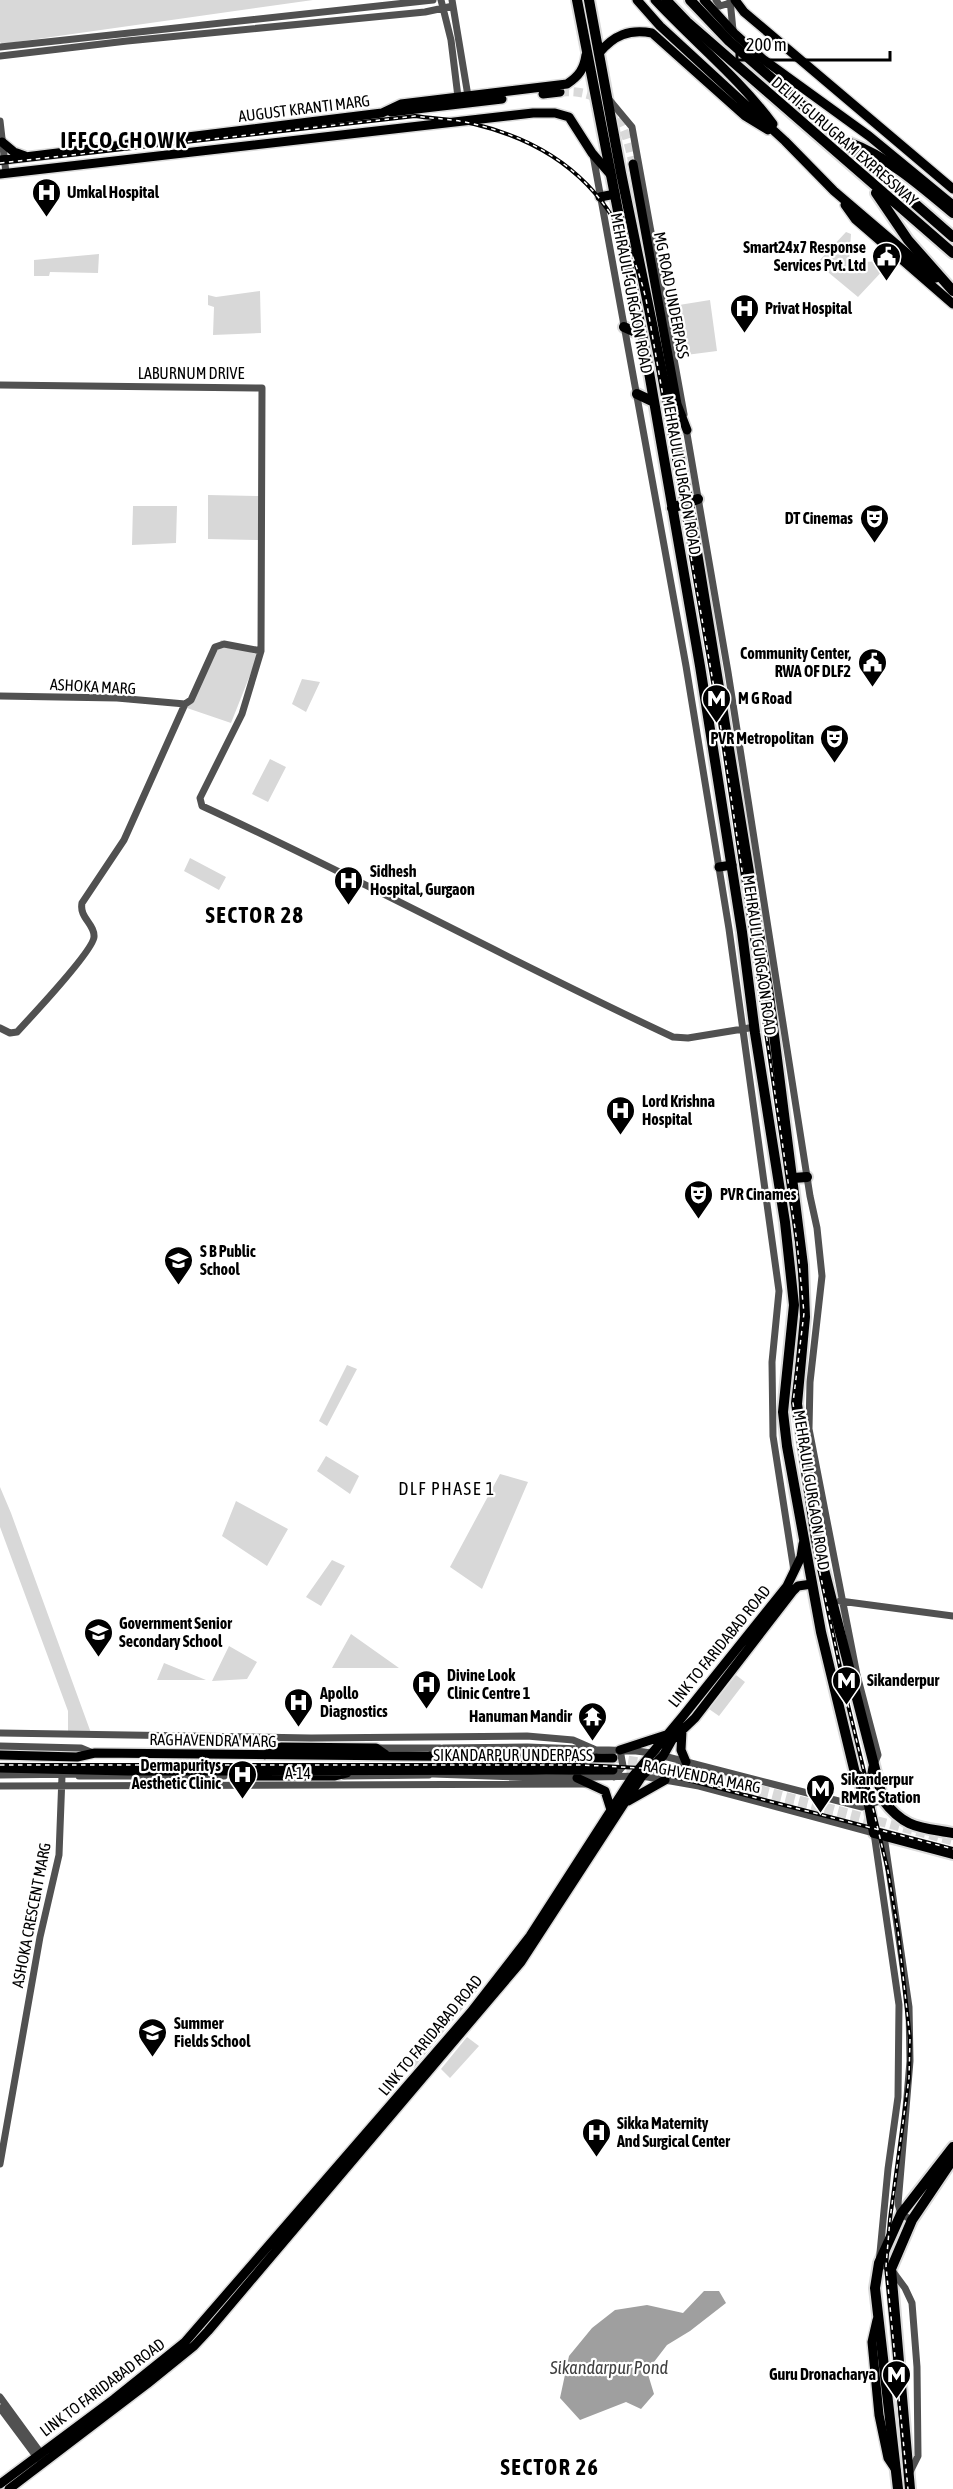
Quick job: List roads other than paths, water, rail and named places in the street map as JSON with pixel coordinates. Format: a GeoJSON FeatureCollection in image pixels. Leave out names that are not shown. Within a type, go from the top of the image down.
{"type":"FeatureCollection","features":[{"type":"Feature","properties":{"kind":"highway","name":"MEHRAULI GURGAON ROAD"},"geometry":{"type":"LineString","coordinates":[[577,0],[642,335],[683,567],[732,865],[785,1222],[794,1305],[783,1412],[821,1632],[855,1773],[879,1835]]}},
{"type":"Feature","properties":{"kind":"highway","name":"MEHRAULI GURGAON ROAD"},"geometry":{"type":"LineString","coordinates":[[589,0],[607,97],[694,501],[699,564],[769,995],[802,1265],[805,1317],[797,1404],[819,1550],[838,1606],[873,1767],[883,1800],[895,1816],[903,1821],[953,1833]]}},
{"type":"Feature","properties":{"kind":"highway","name":"DELHI-GURUGRAM EXPRESSWAY"},"geometry":{"type":"LineString","coordinates":[[666,0],[687,22],[832,151],[953,253]]}},
{"type":"Feature","properties":{"kind":"highway","name":"DELHI-GURUGRAM EXPRESSWAY"},"geometry":{"type":"LineString","coordinates":[[690,0],[729,41],[953,237]]}},
{"type":"Feature","properties":{"kind":"highway"},"geometry":{"type":"LineString","coordinates":[[841,140],[868,151],[899,171],[953,213]]}},
{"type":"Feature","properties":{"kind":"highway"},"geometry":{"type":"LineString","coordinates":[[870,182],[889,214],[953,292]]}},
{"type":"Feature","properties":{"kind":"highway"},"geometry":{"type":"LineString","coordinates":[[624,327],[642,335]]}},
{"type":"Feature","properties":{"kind":"highway"},"geometry":{"type":"LineString","coordinates":[[637,394],[654,402]]}},
{"type":"Feature","properties":{"kind":"highway"},"geometry":{"type":"LineString","coordinates":[[672,508],[694,501]]}},
{"type":"Feature","properties":{"kind":"highway"},"geometry":{"type":"LineString","coordinates":[[683,567],[699,564]]}},
{"type":"Feature","properties":{"kind":"highway"},"geometry":{"type":"LineString","coordinates":[[712,639],[723,643]]}},
{"type":"Feature","properties":{"kind":"highway"},"geometry":{"type":"LineString","coordinates":[[771,1128],[785,1126]]}},
{"type":"Feature","properties":{"kind":"highway"},"geometry":{"type":"LineString","coordinates":[[792,1178],[807,1177]]}},
{"type":"Feature","properties":{"kind":"highway"},"geometry":{"type":"LineString","coordinates":[[879,1835],[953,1854]]}},
{"type":"Feature","properties":{"kind":"highway"},"geometry":{"type":"LineString","coordinates":[[898,2489],[875,2288],[879,2263],[900,2209],[953,2147]]}},
{"type":"Feature","properties":{"kind":"highway"},"geometry":{"type":"LineString","coordinates":[[910,2489],[898,2372],[891,2269],[912,2220],[953,2158]]}},
{"type":"Feature","properties":{"kind":"main road"},"geometry":{"type":"LineString","coordinates":[[637,0],[660,26],[785,141],[834,191],[953,292]]}},
{"type":"Feature","properties":{"kind":"main road"},"geometry":{"type":"LineString","coordinates":[[655,0],[687,34],[739,82],[785,141]]}},
{"type":"Feature","properties":{"kind":"main road"},"geometry":{"type":"LineString","coordinates":[[704,0],[734,33],[764,60],[840,114],[953,205]]}},
{"type":"Feature","properties":{"kind":"main road"},"geometry":{"type":"LineString","coordinates":[[732,1],[953,189]]}},
{"type":"Feature","properties":{"kind":"main road"},"geometry":{"type":"LineString","coordinates":[[599,52],[623,33],[639,31],[652,33],[745,116],[785,141]]}},
{"type":"Feature","properties":{"kind":"main road","name":"AUGUST KRANTI MARG"},"geometry":{"type":"LineString","coordinates":[[2,160],[382,113],[401,104],[567,84],[584,68],[587,50]]}},
{"type":"Feature","properties":{"kind":"main road"},"geometry":{"type":"LineString","coordinates":[[806,89],[827,83]]}},
{"type":"Feature","properties":{"kind":"main road"},"geometry":{"type":"LineString","coordinates":[[382,113],[560,92]]}},
{"type":"Feature","properties":{"kind":"main road","name":"AUGUST KRANTI MARG"},"geometry":{"type":"LineString","coordinates":[[3,174],[533,113],[555,113],[569,117],[592,153]]}},
{"type":"Feature","properties":{"kind":"main road"},"geometry":{"type":"LineString","coordinates":[[2,142],[14,152],[33,157]]}},
{"type":"Feature","properties":{"kind":"main road"},"geometry":{"type":"LineString","coordinates":[[592,153],[611,174]]}},
{"type":"Feature","properties":{"kind":"main road","name":"MG ROAD UNDERPASS"},"geometry":{"type":"LineString","coordinates":[[633,164],[677,404],[687,430]]}},
{"type":"Feature","properties":{"kind":"main road"},"geometry":{"type":"LineString","coordinates":[[834,191],[855,219],[953,304]]}},
{"type":"Feature","properties":{"kind":"main road"},"geometry":{"type":"LineString","coordinates":[[600,196],[615,194]]}},
{"type":"Feature","properties":{"kind":"main road"},"geometry":{"type":"LineString","coordinates":[[719,867],[732,865]]}},
{"type":"Feature","properties":{"kind":"main road"},"geometry":{"type":"LineString","coordinates":[[753,904],[765,904]]}},
{"type":"Feature","properties":{"kind":"main road","name":"LINK TO FARIDABAD ROAD"},"geometry":{"type":"LineString","coordinates":[[0,2484],[168,2358],[202,2325],[509,1965],[611,1810],[652,1753],[787,1586],[801,1557],[804,1539]]}},
{"type":"Feature","properties":{"kind":"main road","name":"LINK TO FARIDABAD ROAD"},"geometry":{"type":"LineString","coordinates":[[9,2489],[174,2363],[208,2331],[522,1962],[622,1806],[637,1776],[663,1756],[672,1740],[695,1718],[793,1591],[798,1586],[812,1584]]}},
{"type":"Feature","properties":{"kind":"main road"},"geometry":{"type":"LineString","coordinates":[[682,1731],[681,1750],[684,1761]]}},
{"type":"Feature","properties":{"kind":"main road","name":"SIKANDARPUR UNDERPASS"},"geometry":{"type":"LineString","coordinates":[[426,1756],[616,1754],[666,1735]]}},
{"type":"Feature","properties":{"kind":"main road"},"geometry":{"type":"LineString","coordinates":[[263,1756],[280,1748],[376,1748],[386,1755]]}},
{"type":"Feature","properties":{"kind":"main road","name":"RAGHAVENDRA MARG"},"geometry":{"type":"LineString","coordinates":[[0,1755],[77,1757],[95,1754],[426,1756]]}},
{"type":"Feature","properties":{"kind":"main road"},"geometry":{"type":"LineString","coordinates":[[855,1773],[865,1780],[871,1779],[873,1767]]}},
{"type":"Feature","properties":{"kind":"main road","name":"RAGHAVENDRA MARG"},"geometry":{"type":"LineString","coordinates":[[0,1768],[413,1770]]}},
{"type":"Feature","properties":{"kind":"main road"},"geometry":{"type":"LineString","coordinates":[[205,1770],[224,1776],[335,1776],[358,1769]]}},
{"type":"Feature","properties":{"kind":"main road","name":"SIKANDARPUR UNDERPASS"},"geometry":{"type":"LineString","coordinates":[[413,1770],[613,1773]]}},
{"type":"Feature","properties":{"kind":"main road"},"geometry":{"type":"LineString","coordinates":[[577,1778],[596,1785],[608,1794],[611,1810]]}},
{"type":"Feature","properties":{"kind":"main road"},"geometry":{"type":"LineString","coordinates":[[622,1806],[666,1780]]}},
{"type":"Feature","properties":{"kind":"street"},"geometry":{"type":"LineString","coordinates":[[0,47],[433,0]]}},
{"type":"Feature","properties":{"kind":"street"},"geometry":{"type":"LineString","coordinates":[[441,0],[463,96]]}},
{"type":"Feature","properties":{"kind":"street"},"geometry":{"type":"LineString","coordinates":[[716,0],[720,6],[732,1],[734,33]]}},
{"type":"Feature","properties":{"kind":"street"},"geometry":{"type":"LineString","coordinates":[[0,56],[444,8],[453,3],[463,96]]}},
{"type":"Feature","properties":{"kind":"street"},"geometry":{"type":"LineString","coordinates":[[607,97],[632,127],[687,430],[694,501],[723,643],[817,1228],[822,1276],[810,1382],[809,1429],[838,1606],[851,1609],[856,1604],[953,1616]]}},
{"type":"Feature","properties":{"kind":"street"},"geometry":{"type":"LineString","coordinates":[[0,121],[3,174]]}},
{"type":"Feature","properties":{"kind":"street","name":"MEHRAULI-GURGAON ROAD"},"geometry":{"type":"LineString","coordinates":[[592,153],[645,438],[719,867],[779,1291],[772,1362],[773,1436],[794,1572]]}},
{"type":"Feature","properties":{"kind":"street","name":"LABURNUM DRIVE"},"geometry":{"type":"LineString","coordinates":[[0,385],[262,388],[261,651]]}},
{"type":"Feature","properties":{"kind":"street"},"geometry":{"type":"LineString","coordinates":[[0,1028],[14,1033],[60,985],[93,941],[93,930],[82,914],[82,903],[124,840],[185,704],[191,700],[214,647],[218,645],[261,651],[242,714],[200,802],[202,806],[358,879],[435,921],[673,1036],[688,1038],[755,1027]]}},
{"type":"Feature","properties":{"kind":"street","name":"ASHOKA MARG"},"geometry":{"type":"LineString","coordinates":[[0,696],[117,698],[185,704]]}},
{"type":"Feature","properties":{"kind":"street"},"geometry":{"type":"LineString","coordinates":[[0,1733],[310,1738],[527,1736],[573,1740],[596,1750]]}},
{"type":"Feature","properties":{"kind":"street"},"geometry":{"type":"LineString","coordinates":[[0,1746],[81,1748],[95,1754]]}},
{"type":"Feature","properties":{"kind":"street","name":"RAGHVENDRA MARG"},"geometry":{"type":"LineString","coordinates":[[426,1756],[443,1748],[527,1747],[596,1750],[616,1754],[652,1753],[862,1807],[883,1800]]}},
{"type":"Feature","properties":{"kind":"street"},"geometry":{"type":"LineString","coordinates":[[376,1748],[443,1748]]}},
{"type":"Feature","properties":{"kind":"street"},"geometry":{"type":"LineString","coordinates":[[613,1773],[623,1766],[616,1754]]}},
{"type":"Feature","properties":{"kind":"street"},"geometry":{"type":"LineString","coordinates":[[677,1782],[675,1770],[684,1761]]}},
{"type":"Feature","properties":{"kind":"street"},"geometry":{"type":"LineString","coordinates":[[79,1776],[93,1770]]}},
{"type":"Feature","properties":{"kind":"street","name":"RAGHVENDRA MARG"},"geometry":{"type":"LineString","coordinates":[[413,1770],[486,1781],[577,1778],[613,1773],[666,1780],[766,1803],[879,1835]]}},
{"type":"Feature","properties":{"kind":"street"},"geometry":{"type":"LineString","coordinates":[[0,1774],[224,1776]]}},
{"type":"Feature","properties":{"kind":"street"},"geometry":{"type":"LineString","coordinates":[[335,1776],[437,1775]]}},
{"type":"Feature","properties":{"kind":"street","name":"ASHOKA CRESCENT MARG"},"geometry":{"type":"LineString","coordinates":[[0,2164],[40,1937],[59,1855],[62,1776]]}},
{"type":"Feature","properties":{"kind":"street","name":"A-14"},"geometry":{"type":"LineString","coordinates":[[0,1786],[325,1786],[486,1781],[596,1785]]}},
{"type":"Feature","properties":{"kind":"street"},"geometry":{"type":"LineString","coordinates":[[879,1835],[898,2006],[898,2094],[879,2263],[891,2269],[905,2288],[912,2303],[917,2367],[918,2456],[910,2472]]}},
{"type":"Feature","properties":{"kind":"street"},"geometry":{"type":"LineString","coordinates":[[879,1835],[909,2007],[910,2061],[900,2209]]}},
{"type":"Feature","properties":{"kind":"street"},"geometry":{"type":"LineString","coordinates":[[898,2094],[907,2094]]}},
{"type":"Feature","properties":{"kind":"street"},"geometry":{"type":"LineString","coordinates":[[884,2206],[900,2209],[912,2220]]}},
{"type":"Feature","properties":{"kind":"street"},"geometry":{"type":"LineString","coordinates":[[0,2397],[38,2455]]}},
{"type":"Feature","properties":{"kind":"street"},"geometry":{"type":"LineString","coordinates":[[0,2408],[45,2463]]}},
{"type":"Feature","properties":{"kind":"water","name":"Sikandarpur Pond"},"geometry":{"type":"Polygon","coordinates":[[[704,2291],[719,2291],[726,2303],[690,2331],[667,2345],[647,2371],[654,2394],[641,2409],[626,2402],[580,2420],[560,2398],[569,2356],[592,2328],[615,2310],[647,2305],[683,2313],[704,2291]]]}},
{"type":"Feature","properties":{"kind":"tunnel"},"geometry":{"type":"LineString","coordinates":[[560,92],[577,92],[591,96],[612,110],[620,121],[633,164]]}},
{"type":"Feature","properties":{"kind":"tunnel"},"geometry":{"type":"LineString","coordinates":[[615,1758],[686,1770],[953,1841]]}},
{"type":"Feature","properties":{"kind":"tunnel"},"geometry":{"type":"LineString","coordinates":[[613,1770],[650,1770],[681,1776],[879,1830]]}},
{"type":"Feature","properties":{"kind":"railway"},"geometry":{"type":"LineString","coordinates":[[0,163],[415,116],[460,121],[508,134],[538,148],[565,165],[607,208],[623,235],[636,265],[646,299],[720,722],[797,1242],[804,1313],[793,1403],[813,1540],[848,1705],[888,1871],[898,1931],[910,2038],[909,2078],[886,2266],[908,2489]]}},
{"type":"Feature","properties":{"kind":"railway"},"geometry":{"type":"LineString","coordinates":[[0,1765],[581,1765],[641,1768],[953,1849]]}},
{"type":"Feature","properties":{"kind":"place","name":"Umkal Hospital"},"geometry":{"type":"Point","coordinates":[46,218]}},
{"type":"Feature","properties":{"kind":"place","name":"Smart24x7 Response Services Pvt. Ltd"},"geometry":{"type":"Point","coordinates":[887,282]}},
{"type":"Feature","properties":{"kind":"place","name":"Privat Hospital"},"geometry":{"type":"Point","coordinates":[744,334]}},
{"type":"Feature","properties":{"kind":"place","name":"DT Cinemas"},"geometry":{"type":"Point","coordinates":[874,544]}},
{"type":"Feature","properties":{"kind":"place","name":"Community Center, RWA OF DLF2"},"geometry":{"type":"Point","coordinates":[872,688]}},
{"type":"Feature","properties":{"kind":"place","name":"M G Road"},"geometry":{"type":"Point","coordinates":[717,724]}},
{"type":"Feature","properties":{"kind":"place","name":"PVR Metropolitan"},"geometry":{"type":"Point","coordinates":[835,764]}},
{"type":"Feature","properties":{"kind":"place","name":"Sidhesh Hospital, Gurgaon"},"geometry":{"type":"Point","coordinates":[349,906]}},
{"type":"Feature","properties":{"kind":"place","name":"Lord Krishna Hospital"},"geometry":{"type":"Point","coordinates":[621,1136]}},
{"type":"Feature","properties":{"kind":"place","name":"PVR Cinames"},"geometry":{"type":"Point","coordinates":[699,1220]}},
{"type":"Feature","properties":{"kind":"place","name":"S B Public School"},"geometry":{"type":"Point","coordinates":[179,1286]}},
{"type":"Feature","properties":{"kind":"place","name":"Government Senior Secondary School"},"geometry":{"type":"Point","coordinates":[98,1658]}},
{"type":"Feature","properties":{"kind":"place","name":"Sikanderpur"},"geometry":{"type":"Point","coordinates":[846,1706]}},
{"type":"Feature","properties":{"kind":"place","name":"Divine Look Clinic Centre 1"},"geometry":{"type":"Point","coordinates":[426,1710]}},
{"type":"Feature","properties":{"kind":"place","name":"Apollo Diagnostics"},"geometry":{"type":"Point","coordinates":[299,1728]}},
{"type":"Feature","properties":{"kind":"place","name":"Hanuman Mandir"},"geometry":{"type":"Point","coordinates":[593,1742]}},
{"type":"Feature","properties":{"kind":"place","name":"Dermapuritys Aesthetic Clinic"},"geometry":{"type":"Point","coordinates":[242,1800]}},
{"type":"Feature","properties":{"kind":"place","name":"Sikanderpur RMRG Station"},"geometry":{"type":"Point","coordinates":[820,1814]}},
{"type":"Feature","properties":{"kind":"place","name":"Summer Fields School"},"geometry":{"type":"Point","coordinates":[153,2058]}},
{"type":"Feature","properties":{"kind":"place","name":"Sikka Maternity And Surgical Center"},"geometry":{"type":"Point","coordinates":[596,2158]}},
{"type":"Feature","properties":{"kind":"place","name":"Guru Dronacharya"},"geometry":{"type":"Point","coordinates":[897,2400]}},
{"type":"Feature","properties":{"kind":"district","name":"IFFCO CHOWK"},"geometry":{"type":"Point","coordinates":[124,140]}},
{"type":"Feature","properties":{"kind":"district","name":"SECTOR 28"},"geometry":{"type":"Point","coordinates":[255,915]}},
{"type":"Feature","properties":{"kind":"district","name":"DLF PHASE 1"},"geometry":{"type":"Point","coordinates":[447,1489]}},
{"type":"Feature","properties":{"kind":"district","name":"SECTOR 26"},"geometry":{"type":"Point","coordinates":[550,2467]}}]}
